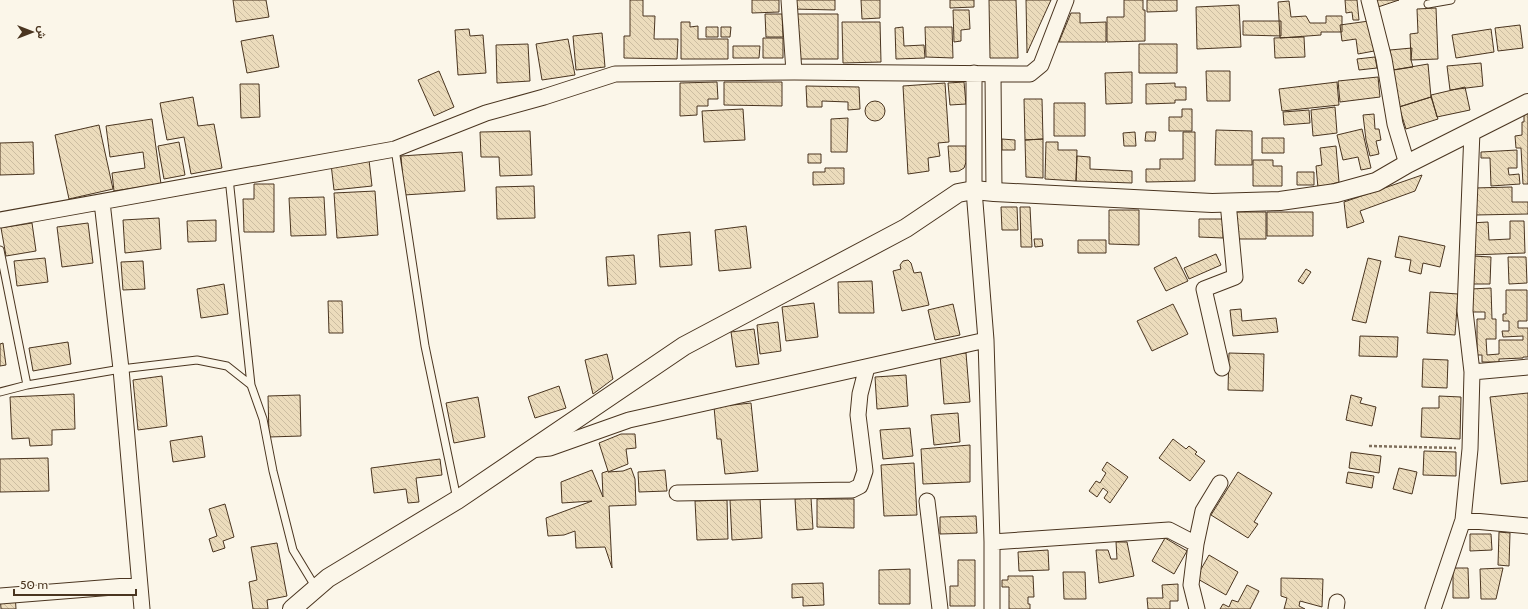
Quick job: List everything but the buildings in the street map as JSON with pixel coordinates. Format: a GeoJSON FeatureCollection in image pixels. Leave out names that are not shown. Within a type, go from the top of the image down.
{"type":"FeatureCollection","features":[{"type":"Feature","properties":{"kind":"street"},"geometry":{"type":"LineString","coordinates":[[789,0],[794,72]]}},
{"type":"Feature","properties":{"kind":"street"},"geometry":{"type":"LineString","coordinates":[[0,220],[394,149],[486,113],[544,97],[615,74],[794,72],[1030,74],[1041,64],[1066,0]]}},
{"type":"Feature","properties":{"kind":"street"},"geometry":{"type":"LineString","coordinates":[[1368,0],[1384,59],[1395,124],[1407,164]]}},
{"type":"Feature","properties":{"kind":"street"},"geometry":{"type":"LineString","coordinates":[[974,73],[974,190],[986,340],[992,542],[992,609]]}},
{"type":"Feature","properties":{"kind":"street"},"geometry":{"type":"LineString","coordinates":[[993,74],[994,192]]}},
{"type":"Feature","properties":{"kind":"street"},"geometry":{"type":"LineString","coordinates":[[292,609],[328,578],[457,500],[684,346],[906,228],[958,193],[974,190],[1228,202],[1280,201],[1336,193],[1376,182],[1407,164],[1528,103]]}},
{"type":"Feature","properties":{"kind":"street"},"geometry":{"type":"LineString","coordinates":[[1432,609],[1463,520],[1470,449],[1472,372],[1465,311],[1472,131]]}},
{"type":"Feature","properties":{"kind":"street"},"geometry":{"type":"LineString","coordinates":[[102,202],[121,369],[142,609]]}},
{"type":"Feature","properties":{"kind":"street"},"geometry":{"type":"LineString","coordinates":[[1222,368],[1204,289],[1235,277],[1228,202]]}},
{"type":"Feature","properties":{"kind":"street"},"geometry":{"type":"LineString","coordinates":[[530,450],[550,448],[629,420],[986,340]]}},
{"type":"Feature","properties":{"kind":"street"},"geometry":{"type":"LineString","coordinates":[[677,493],[852,490],[860,486],[866,471],[858,415],[860,394],[867,367]]}},
{"type":"Feature","properties":{"kind":"street"},"geometry":{"type":"LineString","coordinates":[[1472,372],[1528,367]]}},
{"type":"Feature","properties":{"kind":"street"},"geometry":{"type":"LineString","coordinates":[[1196,609],[1196,602],[1191,585],[1196,544],[1203,512],[1220,483]]}},
{"type":"Feature","properties":{"kind":"street"},"geometry":{"type":"LineString","coordinates":[[927,501],[940,609]]}},
{"type":"Feature","properties":{"kind":"street"},"geometry":{"type":"LineString","coordinates":[[1463,520],[1528,526]]}},
{"type":"Feature","properties":{"kind":"street"},"geometry":{"type":"LineString","coordinates":[[992,542],[1169,530],[1196,544]]}},
{"type":"Feature","properties":{"kind":"street"},"geometry":{"type":"LineString","coordinates":[[0,596],[139,585]]}},
{"type":"Feature","properties":{"kind":"lane"},"geometry":{"type":"LineString","coordinates":[[1428,4],[1451,0]]}},
{"type":"Feature","properties":{"kind":"lane"},"geometry":{"type":"LineString","coordinates":[[394,149],[425,346],[457,500]]}},
{"type":"Feature","properties":{"kind":"lane"},"geometry":{"type":"LineString","coordinates":[[228,178],[252,385],[263,419],[273,471],[293,550],[317,588]]}},
{"type":"Feature","properties":{"kind":"lane"},"geometry":{"type":"LineString","coordinates":[[0,250],[26,384]]}},
{"type":"Feature","properties":{"kind":"lane"},"geometry":{"type":"LineString","coordinates":[[0,392],[26,384],[121,369],[197,360],[227,366],[252,385]]}},
{"type":"Feature","properties":{"kind":"path"},"geometry":{"type":"LineString","coordinates":[[1369,446],[1470,449]]}}]}
